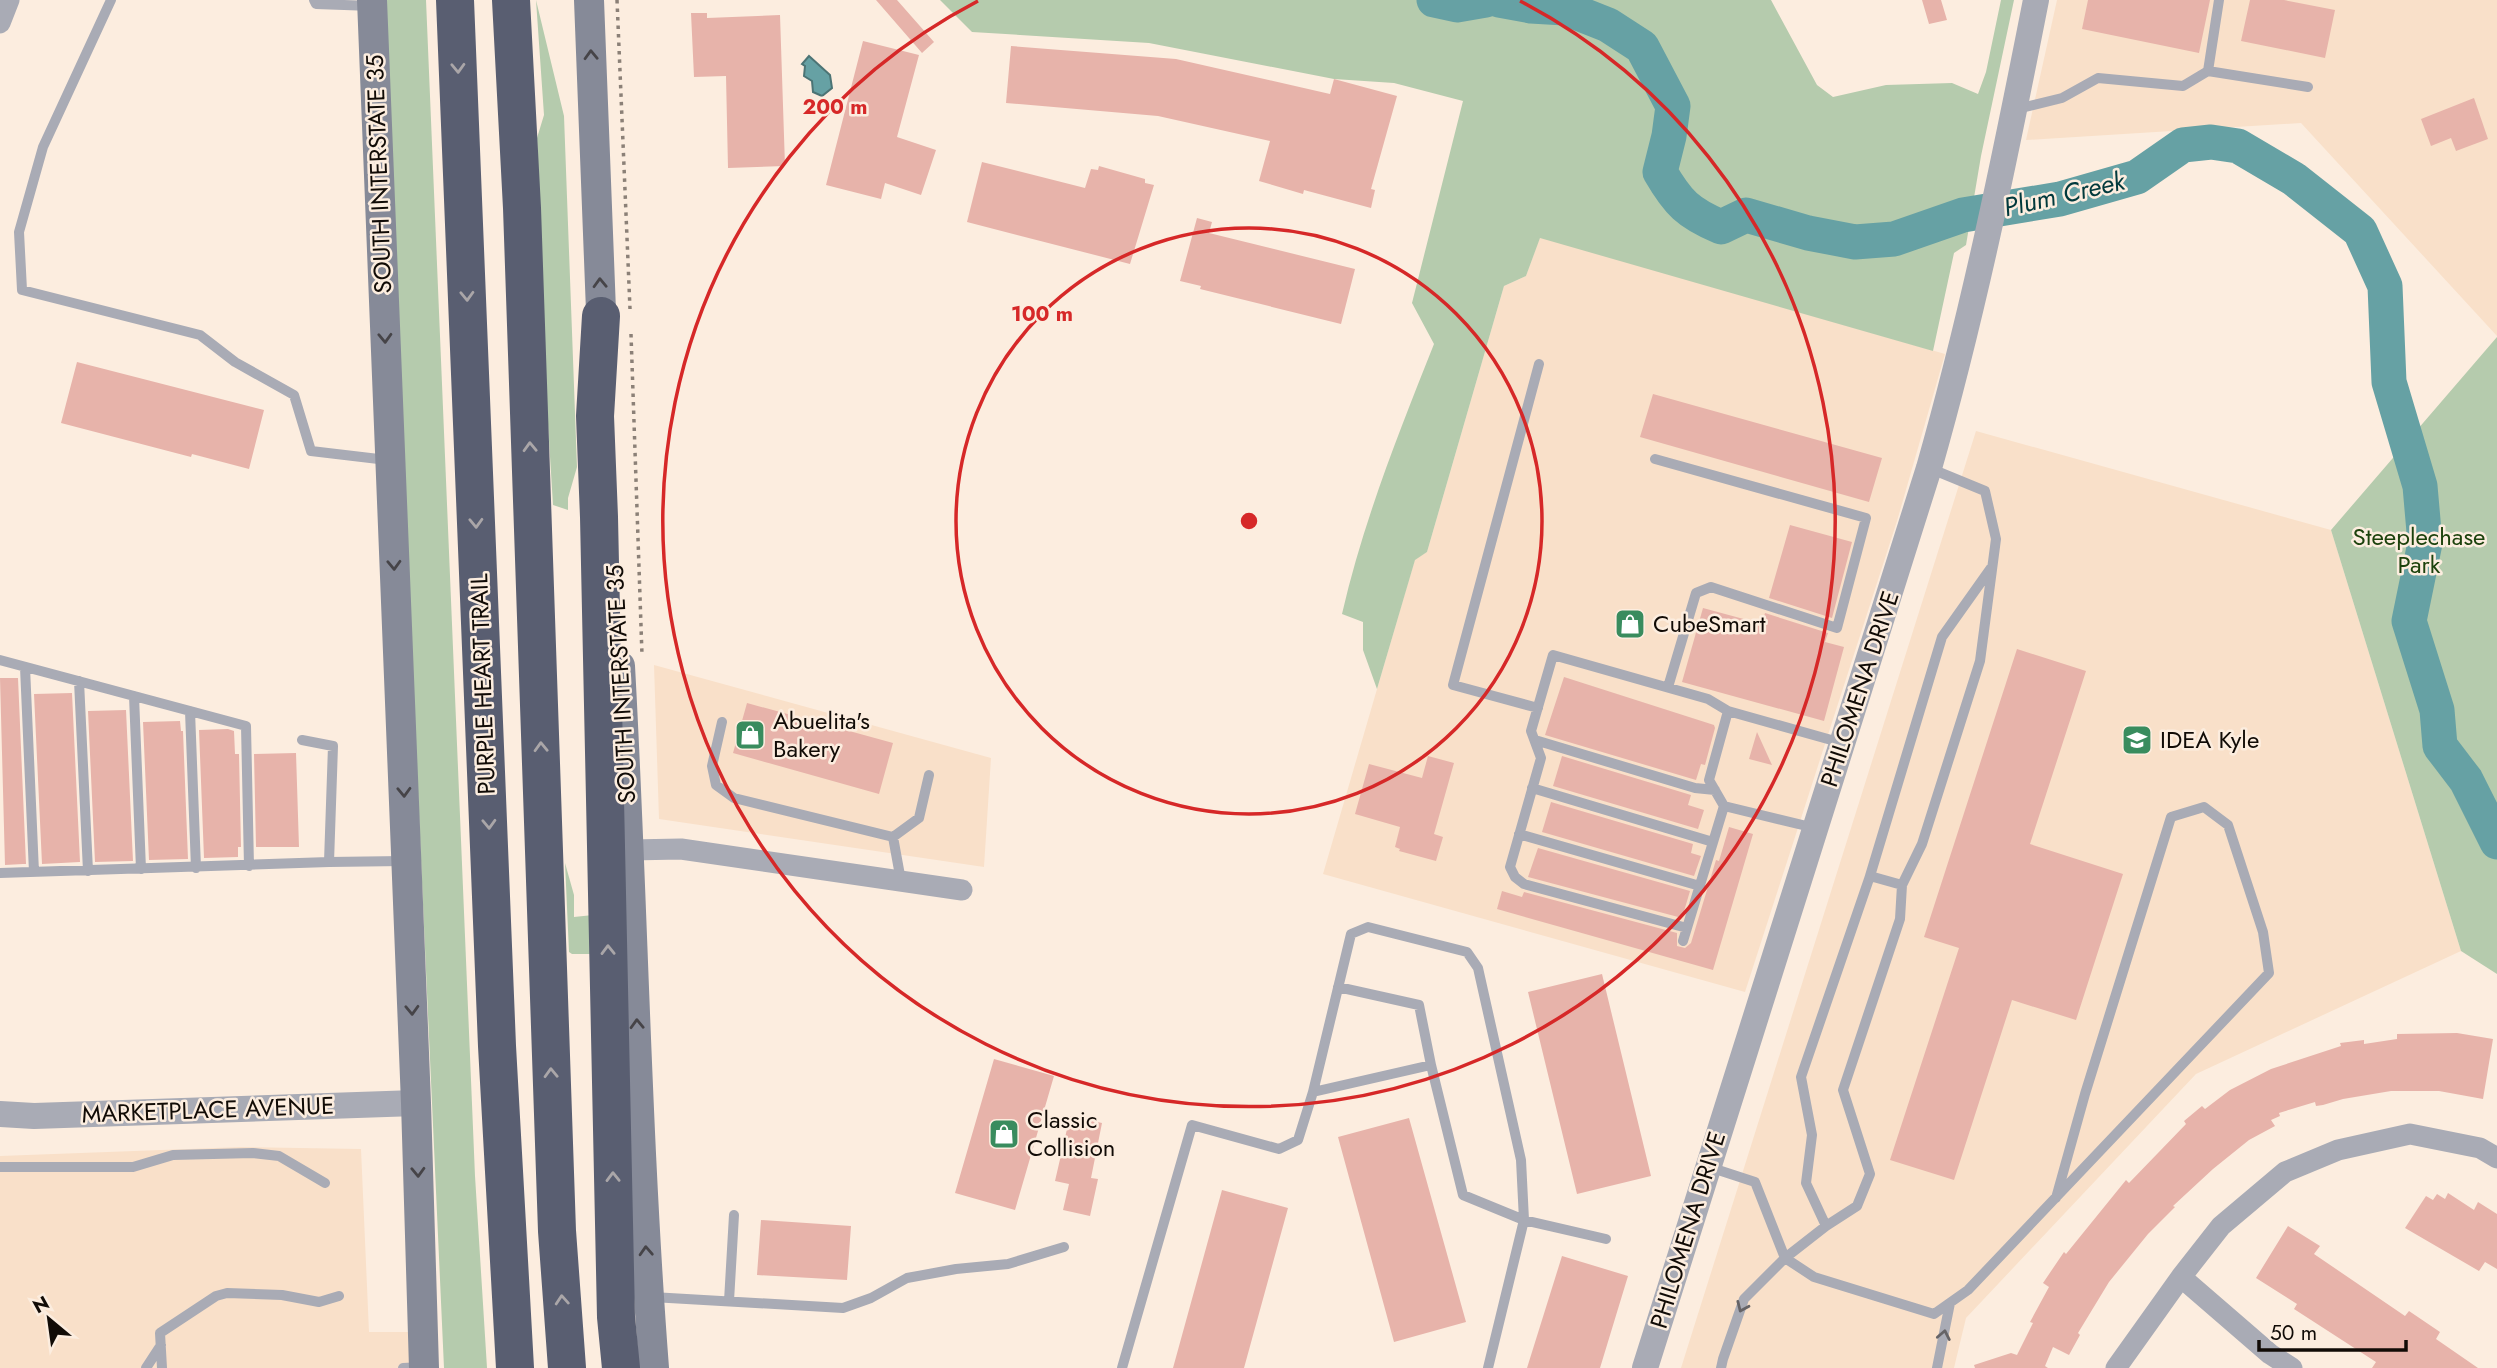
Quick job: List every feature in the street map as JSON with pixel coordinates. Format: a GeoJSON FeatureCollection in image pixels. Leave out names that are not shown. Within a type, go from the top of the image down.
{"type":"FeatureCollection","features":[{"type":"Feature","properties":{"kind":"highway","name":"PURPLE HEART TRAIL"},"geometry":{"type":"LineString","coordinates":[[455,0],[497,1046],[515,1368]]}},
{"type":"Feature","properties":{"kind":"highway"},"geometry":{"type":"LineString","coordinates":[[511,0],[522,208],[557,1231],[567,1368]]}},
{"type":"Feature","properties":{"kind":"highway"},"geometry":{"type":"LineString","coordinates":[[601,316],[595,416],[616,1317],[621,1368]]}},
{"type":"Feature","properties":{"kind":"main road","name":"SOUTH INTERSTATE 35"},"geometry":{"type":"LineString","coordinates":[[589,0],[601,316],[654,1368]]}},
{"type":"Feature","properties":{"kind":"main road","name":"SOUTH INTERSTATE 35"},"geometry":{"type":"LineString","coordinates":[[372,3],[416,1103],[417,1368]]}},
{"type":"Feature","properties":{"kind":"street"},"geometry":{"type":"LineString","coordinates":[[0,23],[9,0]]}},
{"type":"Feature","properties":{"kind":"street","name":"PHILOMENA DRIVE"},"geometry":{"type":"LineString","coordinates":[[1645,1368],[1929,468],[1959,362],[1990,229],[2036,0]]}},
{"type":"Feature","properties":{"kind":"street"},"geometry":{"type":"LineString","coordinates":[[630,850],[681,849],[962,890]]}},
{"type":"Feature","properties":{"kind":"street","name":"MARKETPLACE AVENUE"},"geometry":{"type":"LineString","coordinates":[[0,1114],[34,1116],[416,1103]]}},
{"type":"Feature","properties":{"kind":"street"},"geometry":{"type":"LineString","coordinates":[[2116,1368],[2181,1276],[2221,1226],[2285,1172],[2338,1150],[2410,1134],[2480,1148],[2497,1158]]}},
{"type":"Feature","properties":{"kind":"street"},"geometry":{"type":"LineString","coordinates":[[2181,1276],[2270,1354],[2292,1368]]}},
{"type":"Feature","properties":{"kind":"lane"},"geometry":{"type":"LineString","coordinates":[[111,0],[43,147],[19,232],[22,290],[200,335],[235,362],[294,395],[311,451],[390,461]]}},
{"type":"Feature","properties":{"kind":"lane"},"geometry":{"type":"LineString","coordinates":[[314,0],[316,4],[372,3]]}},
{"type":"Feature","properties":{"kind":"lane"},"geometry":{"type":"LineString","coordinates":[[2208,71],[2219,0]]}},
{"type":"Feature","properties":{"kind":"lane"},"geometry":{"type":"LineString","coordinates":[[2015,109],[2062,98],[2098,78],[2183,86],[2208,71],[2308,87]]}},
{"type":"Feature","properties":{"kind":"lane"},"geometry":{"type":"LineString","coordinates":[[1538,708],[1453,685],[1539,364]]}},
{"type":"Feature","properties":{"kind":"lane"},"geometry":{"type":"LineString","coordinates":[[1655,459],[1866,518],[1837,628],[1711,587],[1696,593],[1668,687]]}},
{"type":"Feature","properties":{"kind":"lane"},"geometry":{"type":"LineString","coordinates":[[1721,1368],[1744,1299],[1785,1258],[1857,1206],[1870,1174],[1843,1090],[1900,919],[1902,885],[1923,844],[1980,661],[1996,539],[1985,491],[1929,468]]}},
{"type":"Feature","properties":{"kind":"lane"},"geometry":{"type":"LineString","coordinates":[[1826,1226],[1806,1182],[1812,1135],[1801,1077],[1870,876],[1942,637],[1992,566]]}},
{"type":"Feature","properties":{"kind":"lane"},"geometry":{"type":"LineString","coordinates":[[1687,928],[1524,884],[1515,877],[1510,867],[1541,758],[1531,731],[1553,654],[1708,699],[1728,711],[1842,743]]}},
{"type":"Feature","properties":{"kind":"lane"},"geometry":{"type":"LineString","coordinates":[[0,660],[246,726],[249,866]]}},
{"type":"Feature","properties":{"kind":"lane"},"geometry":{"type":"LineString","coordinates":[[25,667],[34,872]]}},
{"type":"Feature","properties":{"kind":"lane"},"geometry":{"type":"LineString","coordinates":[[79,681],[88,871]]}},
{"type":"Feature","properties":{"kind":"lane"},"geometry":{"type":"LineString","coordinates":[[134,696],[142,869]]}},
{"type":"Feature","properties":{"kind":"lane"},"geometry":{"type":"LineString","coordinates":[[190,711],[197,868]]}},
{"type":"Feature","properties":{"kind":"lane"},"geometry":{"type":"LineString","coordinates":[[1683,941],[1724,806],[1709,780],[1728,711]]}},
{"type":"Feature","properties":{"kind":"lane"},"geometry":{"type":"LineString","coordinates":[[722,722],[712,766],[716,785],[734,798],[893,837],[919,818],[929,775]]}},
{"type":"Feature","properties":{"kind":"lane"},"geometry":{"type":"LineString","coordinates":[[302,740],[333,746],[329,862]]}},
{"type":"Feature","properties":{"kind":"lane"},"geometry":{"type":"LineString","coordinates":[[1535,740],[1695,788],[1715,790]]}},
{"type":"Feature","properties":{"kind":"lane"},"geometry":{"type":"LineString","coordinates":[[1532,788],[1713,842]]}},
{"type":"Feature","properties":{"kind":"lane"},"geometry":{"type":"LineString","coordinates":[[1724,806],[1815,828]]}},
{"type":"Feature","properties":{"kind":"lane"},"geometry":{"type":"LineString","coordinates":[[1708,1166],[1755,1182],[1785,1258],[1814,1277],[1934,1314],[1968,1290],[2056,1198],[2269,972],[2263,932],[2228,825],[2204,807],[2171,817],[2085,1094],[2056,1198]]}},
{"type":"Feature","properties":{"kind":"lane"},"geometry":{"type":"LineString","coordinates":[[1519,834],[1699,886]]}},
{"type":"Feature","properties":{"kind":"lane"},"geometry":{"type":"LineString","coordinates":[[893,837],[901,881]]}},
{"type":"Feature","properties":{"kind":"lane"},"geometry":{"type":"LineString","coordinates":[[0,873],[406,860]]}},
{"type":"Feature","properties":{"kind":"lane"},"geometry":{"type":"LineString","coordinates":[[1870,876],[1902,885]]}},
{"type":"Feature","properties":{"kind":"lane"},"geometry":{"type":"LineString","coordinates":[[1122,1368],[1192,1125],[1279,1149],[1298,1140],[1313,1092],[1351,934],[1368,927],[1467,952],[1478,968],[1521,1160],[1524,1220],[1488,1368]]}},
{"type":"Feature","properties":{"kind":"lane"},"geometry":{"type":"LineString","coordinates":[[1338,987],[1419,1005],[1463,1195],[1524,1220],[1606,1239]]}},
{"type":"Feature","properties":{"kind":"lane"},"geometry":{"type":"LineString","coordinates":[[1313,1092],[1431,1065]]}},
{"type":"Feature","properties":{"kind":"lane"},"geometry":{"type":"LineString","coordinates":[[0,1167],[133,1167],[173,1155],[253,1153],[279,1156],[325,1183]]}},
{"type":"Feature","properties":{"kind":"lane"},"geometry":{"type":"LineString","coordinates":[[729,1301],[734,1215]]}},
{"type":"Feature","properties":{"kind":"lane"},"geometry":{"type":"LineString","coordinates":[[649,1297],[843,1308],[907,1278],[956,1269],[1008,1264],[1064,1247]]}},
{"type":"Feature","properties":{"kind":"lane"},"geometry":{"type":"LineString","coordinates":[[162,1368],[160,1334],[216,1296],[241,1292],[282,1295],[319,1302],[339,1296]]}},
{"type":"Feature","properties":{"kind":"lane"},"geometry":{"type":"LineString","coordinates":[[1937,1368],[1950,1303]]}},
{"type":"Feature","properties":{"kind":"lane"},"geometry":{"type":"LineString","coordinates":[[146,1368],[161,1345]]}},
{"type":"Feature","properties":{"kind":"shaded area"},"geometry":{"type":"Polygon","coordinates":[[[2057,0],[2497,0],[2497,336],[2301,123],[2026,140],[2057,0]]]}},
{"type":"Feature","properties":{"kind":"shaded area","name":"CubeSmart"},"geometry":{"type":"Polygon","coordinates":[[[1540,237],[1945,354],[1897,521],[1745,992],[1323,874],[1415,559],[1427,552],[1504,286],[1526,276],[1540,237]]]}},
{"type":"Feature","properties":{"kind":"shaded area","name":"IDEA Kyle"},"geometry":{"type":"Polygon","coordinates":[[[1976,431],[2331,530],[2461,951],[2196,1074],[1966,1318],[1954,1368],[1681,1368],[1976,431]]]}},
{"type":"Feature","properties":{"kind":"shaded area"},"geometry":{"type":"Polygon","coordinates":[[[654,665],[991,758],[984,867],[659,819],[654,665]]]}},
{"type":"Feature","properties":{"kind":"shaded area"},"geometry":{"type":"Polygon","coordinates":[[[242,1147],[361,1149],[369,1332],[411,1332],[412,1368],[0,1368],[0,1156],[242,1147]]]}},
{"type":"Feature","properties":{"kind":"green space"},"geometry":{"type":"Polygon","coordinates":[[[386,0],[426,0],[475,1176],[487,1368],[444,1368],[409,595],[386,0]]]}},
{"type":"Feature","properties":{"kind":"green space"},"geometry":{"type":"Polygon","coordinates":[[[536,0],[564,116],[577,467],[568,498],[568,510],[553,505],[537,138],[544,115],[536,0]]]}},
{"type":"Feature","properties":{"kind":"green space"},"geometry":{"type":"Polygon","coordinates":[[[940,0],[1771,0],[1817,85],[1833,97],[1886,85],[1952,83],[1978,94],[1986,72],[2001,0],[2014,0],[1981,156],[1966,245],[1954,253],[1933,351],[1540,238],[1526,276],[1504,286],[1427,552],[1415,560],[1377,689],[1363,650],[1363,622],[1342,614],[1371,511],[1434,344],[1412,303],[1463,101],[1394,83],[1334,79],[1149,43],[972,32],[940,0]]]}},
{"type":"Feature","properties":{"kind":"green space","name":"Steeplechase Park"},"geometry":{"type":"Polygon","coordinates":[[[2497,337],[2497,974],[2461,951],[2331,530],[2497,337]]]}},
{"type":"Feature","properties":{"kind":"green space"},"geometry":{"type":"Polygon","coordinates":[[[565,863],[574,895],[574,917],[593,915],[592,954],[569,952],[565,863]]]}},
{"type":"Feature","properties":{"kind":"water"},"geometry":{"type":"Polygon","coordinates":[[[809,56],[830,75],[832,88],[822,96],[813,92],[812,81],[804,76],[805,66],[802,64],[809,56]]]}},
{"type":"Feature","properties":{"kind":"building"},"geometry":{"type":"Polygon","coordinates":[[[876,0],[897,0],[934,42],[922,53],[876,0]]]}},
{"type":"Feature","properties":{"kind":"building"},"geometry":{"type":"Polygon","coordinates":[[[1922,0],[1941,0],[1947,20],[1929,24],[1922,0]]]}},
{"type":"Feature","properties":{"kind":"building"},"geometry":{"type":"Polygon","coordinates":[[[2088,0],[2210,0],[2199,53],[2082,29],[2088,0]]]}},
{"type":"Feature","properties":{"kind":"building"},"geometry":{"type":"Polygon","coordinates":[[[2250,0],[2284,0],[2335,10],[2325,58],[2241,41],[2250,0]]]}},
{"type":"Feature","properties":{"kind":"building"},"geometry":{"type":"Polygon","coordinates":[[[691,13],[707,13],[707,18],[780,15],[785,166],[728,168],[726,76],[694,77],[691,13]]]}},
{"type":"Feature","properties":{"kind":"building"},"geometry":{"type":"Polygon","coordinates":[[[863,41],[919,55],[897,137],[936,150],[921,195],[885,183],[881,199],[826,185],[863,41]]]}},
{"type":"Feature","properties":{"kind":"building"},"geometry":{"type":"Polygon","coordinates":[[[1011,46],[1176,59],[1330,94],[1334,79],[1397,96],[1371,189],[1375,190],[1371,208],[1304,190],[1303,194],[1259,181],[1270,141],[1158,116],[1006,103],[1011,46]]]}},
{"type":"Feature","properties":{"kind":"building"},"geometry":{"type":"Polygon","coordinates":[[[2474,98],[2488,139],[2456,151],[2451,138],[2431,146],[2421,119],[2474,98]]]}},
{"type":"Feature","properties":{"kind":"building"},"geometry":{"type":"Polygon","coordinates":[[[982,162],[1085,188],[1091,169],[1098,170],[1099,166],[1145,179],[1145,183],[1154,185],[1130,264],[967,222],[982,162]]]}},
{"type":"Feature","properties":{"kind":"building"},"geometry":{"type":"Polygon","coordinates":[[[1197,218],[1212,222],[1209,233],[1355,269],[1341,324],[1200,289],[1201,286],[1180,281],[1197,218]]]}},
{"type":"Feature","properties":{"kind":"building"},"geometry":{"type":"Polygon","coordinates":[[[77,362],[264,410],[249,469],[192,454],[191,457],[61,423],[77,362]]]}},
{"type":"Feature","properties":{"kind":"building"},"geometry":{"type":"Polygon","coordinates":[[[1653,394],[1882,458],[1869,502],[1640,437],[1653,394]]]}},
{"type":"Feature","properties":{"kind":"building"},"geometry":{"type":"Polygon","coordinates":[[[1790,525],[1852,542],[1832,618],[1769,598],[1790,525]]]}},
{"type":"Feature","properties":{"kind":"building"},"geometry":{"type":"Polygon","coordinates":[[[1703,608],[1762,624],[1765,613],[1828,633],[1825,642],[1844,647],[1824,721],[1682,682],[1703,608]]]}},
{"type":"Feature","properties":{"kind":"building"},"geometry":{"type":"Polygon","coordinates":[[[2017,649],[2086,671],[2030,844],[2123,874],[2076,1020],[2012,1000],[1954,1180],[1890,1160],[1959,948],[1924,937],[2017,649]]]}},
{"type":"Feature","properties":{"kind":"building"},"geometry":{"type":"Polygon","coordinates":[[[1564,677],[1714,725],[1705,765],[1701,764],[1696,780],[1545,735],[1564,677]]]}},
{"type":"Feature","properties":{"kind":"building"},"geometry":{"type":"Polygon","coordinates":[[[0,678],[18,678],[26,864],[5,865],[0,678]]]}},
{"type":"Feature","properties":{"kind":"building"},"geometry":{"type":"Polygon","coordinates":[[[72,693],[80,862],[42,864],[34,694],[72,693]]]}},
{"type":"Feature","properties":{"kind":"building"},"geometry":{"type":"Polygon","coordinates":[[[747,703],[893,743],[879,794],[733,753],[747,703]]]}},
{"type":"Feature","properties":{"kind":"building"},"geometry":{"type":"Polygon","coordinates":[[[126,710],[133,861],[95,862],[88,711],[126,710]]]}},
{"type":"Feature","properties":{"kind":"building"},"geometry":{"type":"Polygon","coordinates":[[[180,721],[183,731],[188,859],[149,860],[143,722],[180,721]]]}},
{"type":"Feature","properties":{"kind":"building"},"geometry":{"type":"Polygon","coordinates":[[[199,730],[234,731],[235,754],[239,754],[241,847],[238,847],[238,857],[204,858],[199,730]]]}},
{"type":"Feature","properties":{"kind":"building"},"geometry":{"type":"Polygon","coordinates":[[[1757,732],[1772,765],[1749,759],[1757,732]]]}},
{"type":"Feature","properties":{"kind":"building"},"geometry":{"type":"Polygon","coordinates":[[[296,753],[299,847],[256,847],[254,754],[296,753]]]}},
{"type":"Feature","properties":{"kind":"building"},"geometry":{"type":"Polygon","coordinates":[[[1428,756],[1454,763],[1434,834],[1443,837],[1436,861],[1399,851],[1400,849],[1395,847],[1400,827],[1355,814],[1369,764],[1422,778],[1428,756]]]}},
{"type":"Feature","properties":{"kind":"building"},"geometry":{"type":"Polygon","coordinates":[[[1562,756],[1691,795],[1688,805],[1704,810],[1698,829],[1553,786],[1562,756]]]}},
{"type":"Feature","properties":{"kind":"building"},"geometry":{"type":"Polygon","coordinates":[[[1551,802],[1693,844],[1691,853],[1701,856],[1694,876],[1542,832],[1551,802]]]}},
{"type":"Feature","properties":{"kind":"building"},"geometry":{"type":"Polygon","coordinates":[[[1729,827],[1753,834],[1713,970],[1497,909],[1502,891],[1522,897],[1524,892],[1677,933],[1677,946],[1685,948],[1691,943],[1729,827]]]}},
{"type":"Feature","properties":{"kind":"building"},"geometry":{"type":"Polygon","coordinates":[[[1538,848],[1690,891],[1682,918],[1528,877],[1538,848]]]}},
{"type":"Feature","properties":{"kind":"building"},"geometry":{"type":"Polygon","coordinates":[[[1602,974],[1651,1176],[1577,1194],[1528,992],[1602,974]]]}},
{"type":"Feature","properties":{"kind":"building"},"geometry":{"type":"Polygon","coordinates":[[[2457,1033],[2493,1039],[2483,1099],[2439,1091],[2391,1091],[2323,1105],[2316,1106],[2315,1102],[2279,1113],[2280,1116],[2271,1120],[2275,1126],[2249,1140],[2213,1169],[2173,1206],[2175,1207],[2148,1234],[2109,1282],[2078,1333],[2080,1335],[2069,1355],[2053,1347],[2045,1366],[2048,1368],[1975,1368],[1974,1365],[2011,1353],[2017,1355],[2033,1323],[2030,1322],[2049,1287],[2043,1283],[2064,1252],[2066,1254],[2126,1180],[2129,1183],[2186,1124],[2184,1121],[2202,1106],[2205,1109],[2230,1090],[2271,1069],[2341,1046],[2340,1043],[2364,1040],[2364,1044],[2397,1039],[2397,1034],[2457,1033]]]}},
{"type":"Feature","properties":{"kind":"building","name":"Classic Collision"},"geometry":{"type":"Polygon","coordinates":[[[994,1059],[1054,1076],[1015,1210],[955,1193],[994,1059]]]}},
{"type":"Feature","properties":{"kind":"building"},"geometry":{"type":"Polygon","coordinates":[[[1070,1116],[1102,1123],[1091,1178],[1098,1179],[1090,1216],[1063,1210],[1069,1184],[1055,1181],[1070,1116]]]}},
{"type":"Feature","properties":{"kind":"building"},"geometry":{"type":"Polygon","coordinates":[[[1409,1118],[1466,1322],[1394,1342],[1338,1137],[1409,1118]]]}},
{"type":"Feature","properties":{"kind":"building"},"geometry":{"type":"Polygon","coordinates":[[[1222,1190],[1288,1208],[1244,1368],[1173,1368],[1222,1190]]]}},
{"type":"Feature","properties":{"kind":"building"},"geometry":{"type":"Polygon","coordinates":[[[2448,1193],[2474,1210],[2478,1202],[2497,1214],[2497,1269],[2485,1262],[2479,1271],[2405,1228],[2426,1196],[2433,1200],[2437,1194],[2445,1199],[2448,1193]]]}},
{"type":"Feature","properties":{"kind":"building"},"geometry":{"type":"Polygon","coordinates":[[[761,1220],[851,1226],[847,1280],[757,1275],[761,1220]]]}},
{"type":"Feature","properties":{"kind":"building"},"geometry":{"type":"Polygon","coordinates":[[[2288,1226],[2320,1246],[2314,1254],[2405,1316],[2409,1311],[2440,1332],[2436,1339],[2478,1368],[2372,1368],[2376,1362],[2294,1309],[2297,1304],[2256,1278],[2288,1226]]]}},
{"type":"Feature","properties":{"kind":"building"},"geometry":{"type":"Polygon","coordinates":[[[1562,1256],[1628,1276],[1600,1368],[1527,1368],[1562,1256]]]}},
{"type":"Feature","properties":{"kind":"waterway","name":"Plum Creek"},"geometry":{"type":"LineString","coordinates":[[1434,0],[1457,5],[1486,0]]}},
{"type":"Feature","properties":{"kind":"waterway","name":"Plum Creek"},"geometry":{"type":"LineString","coordinates":[[1499,0],[1531,6],[1565,8],[1608,25],[1642,47],[1673,106],[1660,172],[1672,192],[1685,206],[1721,227],[1746,215],[1808,233],[1855,242],[1894,239],[1963,215],[2060,199],[2137,177],[2183,145],[2211,142],[2238,146],[2294,179],[2360,231],[2385,286],[2389,382],[2420,486],[2425,543],[2409,621],[2437,710],[2440,746],[2466,780],[2497,842]]}},
{"type":"Feature","properties":{"kind":"place","name":"CubeSmart"},"geometry":{"type":"Point","coordinates":[1630,624]}},
{"type":"Feature","properties":{"kind":"place","name":"Abuelita's Bakery"},"geometry":{"type":"Point","coordinates":[750,735]}},
{"type":"Feature","properties":{"kind":"place","name":"IDEA Kyle"},"geometry":{"type":"Point","coordinates":[2137,740]}},
{"type":"Feature","properties":{"kind":"place","name":"Classic Collision"},"geometry":{"type":"Point","coordinates":[1004,1134]}}]}
